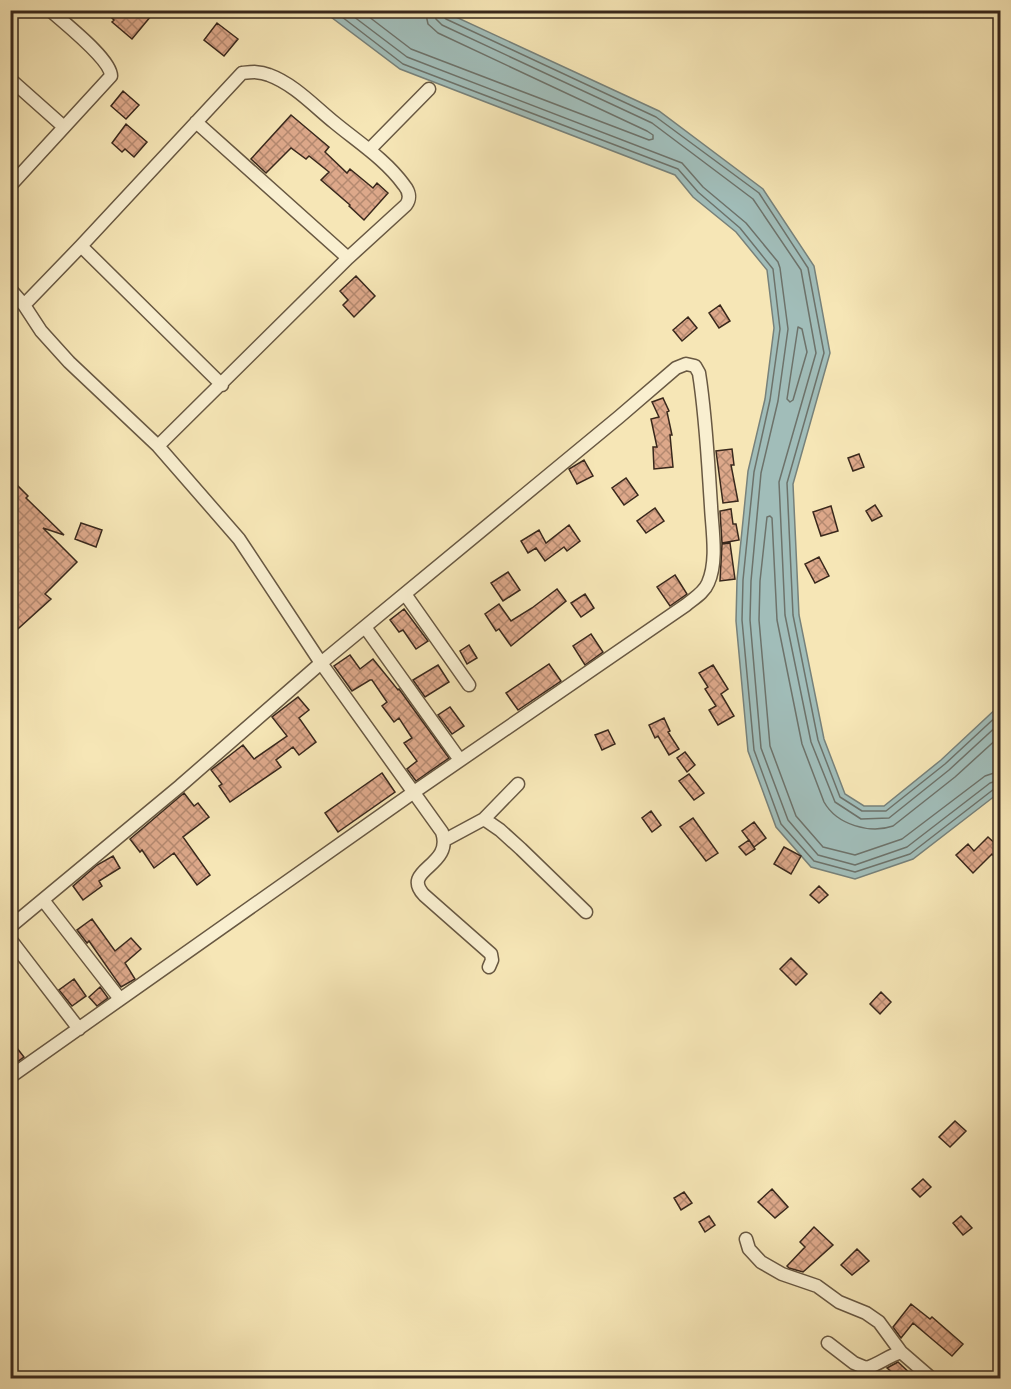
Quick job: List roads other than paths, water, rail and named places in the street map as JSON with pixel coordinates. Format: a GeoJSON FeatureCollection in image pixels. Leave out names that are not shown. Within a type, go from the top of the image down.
{"type":"FeatureCollection","features":[{"type":"Feature","properties":{"kind":"street"},"geometry":{"type":"LineString","coordinates":[[11,183],[109,79],[111,72],[109,65],[50,10]]}},
{"type":"Feature","properties":{"kind":"street"},"geometry":{"type":"LineString","coordinates":[[159,446],[409,200],[404,184],[369,150],[293,89],[268,75],[254,71],[242,73],[81,246],[16,299],[69,362],[159,446],[239,539],[321,663],[442,832],[445,840],[442,853],[418,877],[418,889],[490,954],[492,960],[489,967]]}},
{"type":"Feature","properties":{"kind":"street"},"geometry":{"type":"LineString","coordinates":[[10,79],[64,127]]}},
{"type":"Feature","properties":{"kind":"street"},"geometry":{"type":"LineString","coordinates":[[369,150],[429,89]]}},
{"type":"Feature","properties":{"kind":"street"},"geometry":{"type":"LineString","coordinates":[[196,122],[348,258]]}},
{"type":"Feature","properties":{"kind":"street"},"geometry":{"type":"LineString","coordinates":[[81,246],[222,385]]}},
{"type":"Feature","properties":{"kind":"street"},"geometry":{"type":"LineString","coordinates":[[10,927],[180,786],[321,663],[676,368],[686,364],[695,366],[699,373],[707,439],[712,526],[713,563],[705,589],[686,605],[414,792],[10,1077]]}},
{"type":"Feature","properties":{"kind":"street"},"geometry":{"type":"LineString","coordinates":[[405,594],[469,685]]}},
{"type":"Feature","properties":{"kind":"street"},"geometry":{"type":"LineString","coordinates":[[365,627],[460,760]]}},
{"type":"Feature","properties":{"kind":"street"},"geometry":{"type":"LineString","coordinates":[[445,840],[484,819],[518,784]]}},
{"type":"Feature","properties":{"kind":"street"},"geometry":{"type":"LineString","coordinates":[[484,819],[507,836],[586,912]]}},
{"type":"Feature","properties":{"kind":"street"},"geometry":{"type":"LineString","coordinates":[[43,900],[120,999]]}},
{"type":"Feature","properties":{"kind":"street"},"geometry":{"type":"LineString","coordinates":[[10,939],[79,1029]]}},
{"type":"Feature","properties":{"kind":"street"},"geometry":{"type":"LineString","coordinates":[[746,1239],[753,1255],[761,1262],[782,1274],[817,1286],[839,1302],[866,1313],[879,1322],[901,1352],[931,1378]]}},
{"type":"Feature","properties":{"kind":"street"},"geometry":{"type":"LineString","coordinates":[[828,1343],[854,1363],[866,1368],[901,1352]]}},
{"type":"Feature","properties":{"kind":"water"},"geometry":{"type":"Polygon","coordinates":[[[323,11],[443,11],[659,111],[763,189],[814,266],[830,353],[793,484],[799,615],[824,739],[845,794],[864,806],[884,806],[941,760],[1000,705],[1000,792],[913,859],[855,879],[811,867],[776,827],[748,751],[736,621],[737,580],[748,471],[765,399],[774,328],[767,270],[736,232],[693,197],[675,175],[400,69],[323,11]]]}}]}
